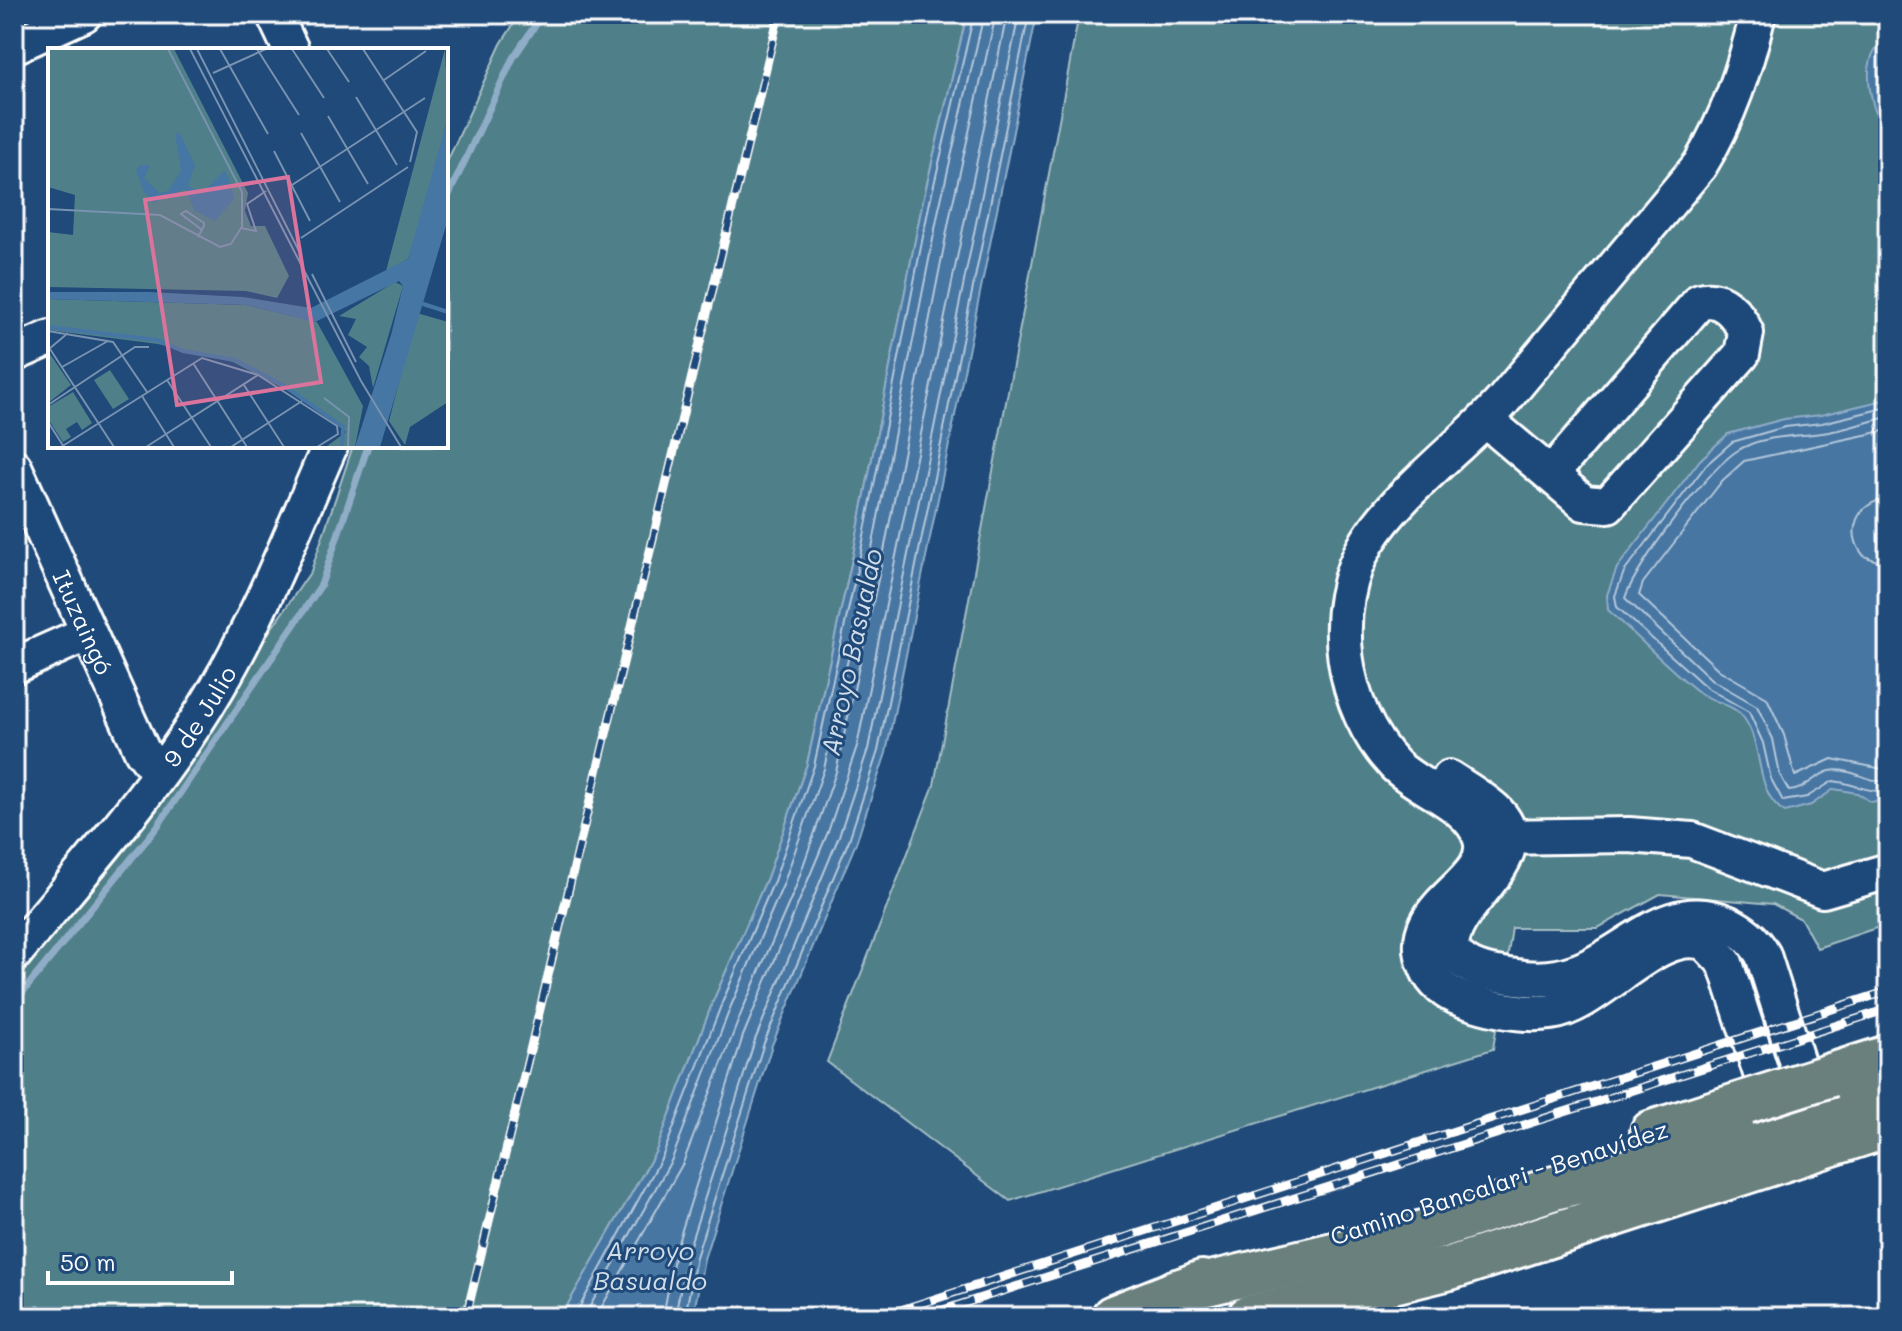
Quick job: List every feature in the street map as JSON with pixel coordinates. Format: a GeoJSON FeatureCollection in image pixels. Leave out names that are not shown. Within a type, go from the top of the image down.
{"type":"FeatureCollection","features":[{"type":"Feature","properties":{"kind":"main road","name":"Camino Bancalari - Benavídez"},"geometry":{"type":"LineString","coordinates":[[1113,1317],[1184,1304],[1365,1224],[1779,1112],[1831,1075],[1888,1057]]}},
{"type":"Feature","properties":{"kind":"main road"},"geometry":{"type":"LineString","coordinates":[[1184,1304],[1247,1295],[1437,1246],[1496,1227],[1627,1171],[1779,1112],[1888,1088]]}},
{"type":"Feature","properties":{"kind":"main road"},"geometry":{"type":"LineString","coordinates":[[1249,1317],[1450,1268],[1888,1126]]}},
{"type":"Feature","properties":{"kind":"street"},"geometry":{"type":"LineString","coordinates":[[14,46],[84,14]]}},
{"type":"Feature","properties":{"kind":"street"},"geometry":{"type":"LineString","coordinates":[[274,14],[290,48]]}},
{"type":"Feature","properties":{"kind":"street"},"geometry":{"type":"LineString","coordinates":[[1494,427],[1700,165],[1719,134],[1740,82],[1758,14]]}},
{"type":"Feature","properties":{"kind":"street"},"geometry":{"type":"LineString","coordinates":[[1772,14],[1748,119],[1732,151],[1698,203],[1390,546],[1370,592],[1365,643],[1367,668],[1375,694],[1397,734],[1418,757],[1494,809],[1495,836],[1507,852],[1499,868],[1455,924],[1451,949],[1458,960],[1523,995],[1562,1009],[1600,990],[1677,941],[1706,943],[1725,963],[1779,1112]]}},
{"type":"Feature","properties":{"kind":"street"},"geometry":{"type":"LineString","coordinates":[[1494,427],[1584,503],[1608,505],[1619,497],[1742,354],[1746,333],[1727,306],[1714,299],[1700,301],[1552,473]]}},
{"type":"Feature","properties":{"kind":"street"},"geometry":{"type":"LineString","coordinates":[[14,354],[48,339]]}},
{"type":"Feature","properties":{"kind":"street","name":"9 de Julio"},"geometry":{"type":"LineString","coordinates":[[14,954],[159,773],[217,689],[277,568],[329,448]]}},
{"type":"Feature","properties":{"kind":"street","name":"Ituzaingó"},"geometry":{"type":"LineString","coordinates":[[14,467],[142,751],[159,773]]}},
{"type":"Feature","properties":{"kind":"street"},"geometry":{"type":"LineString","coordinates":[[14,666],[88,633]]}},
{"type":"Feature","properties":{"kind":"street"},"geometry":{"type":"LineString","coordinates":[[1495,836],[1664,836],[1692,840],[1823,890],[1835,889],[1888,871]]}},
{"type":"Feature","properties":{"kind":"green space"},"geometry":{"type":"Polygon","coordinates":[[[520,14],[967,14],[922,205],[853,555],[807,764],[767,878],[714,999],[656,1151],[568,1304],[565,1317],[14,1317],[14,970],[175,769],[311,571],[352,448],[448,448],[448,160],[501,44],[520,14]]]}},
{"type":"Feature","properties":{"kind":"green space"},"geometry":{"type":"Polygon","coordinates":[[[1079,14],[1888,14],[1888,924],[1817,948],[1801,919],[1773,904],[1660,894],[1598,928],[1512,928],[1493,1049],[1010,1201],[827,1062],[934,785],[1079,14]]]}},
{"type":"Feature","properties":{"kind":"water","name":"Arroyo Basualdo"},"geometry":{"type":"Polygon","coordinates":[[[967,14],[1037,14],[886,753],[856,843],[772,1045],[704,1259],[693,1317],[565,1317],[568,1304],[656,1151],[714,999],[767,878],[807,764],[853,555],[922,205],[967,14]]]}},
{"type":"Feature","properties":{"kind":"water"},"geometry":{"type":"Polygon","coordinates":[[[1888,37],[1888,151],[1873,106],[1869,74],[1877,47],[1888,37]]]}},
{"type":"Feature","properties":{"kind":"water"},"geometry":{"type":"Polygon","coordinates":[[[1888,399],[1888,511],[1884,532],[1888,557],[1888,799],[1871,802],[1857,793],[1834,789],[1811,805],[1785,812],[1768,793],[1750,728],[1743,717],[1734,709],[1700,693],[1676,673],[1608,610],[1607,595],[1617,568],[1700,460],[1728,434],[1784,419],[1821,415],[1888,399]]]}},
{"type":"Feature","properties":{"kind":"waterway"},"geometry":{"type":"LineString","coordinates":[[448,197],[513,58],[543,14]]}},
{"type":"Feature","properties":{"kind":"waterway"},"geometry":{"type":"LineString","coordinates":[[14,1003],[157,827],[321,585],[367,448]]}},
{"type":"Feature","properties":{"kind":"railway"},"geometry":{"type":"LineString","coordinates":[[466,1317],[779,14]]}},
{"type":"Feature","properties":{"kind":"railway"},"geometry":{"type":"LineString","coordinates":[[879,1317],[1888,991]]}},
{"type":"Feature","properties":{"kind":"railway"},"geometry":{"type":"LineString","coordinates":[[921,1317],[1888,1009]]}}]}
